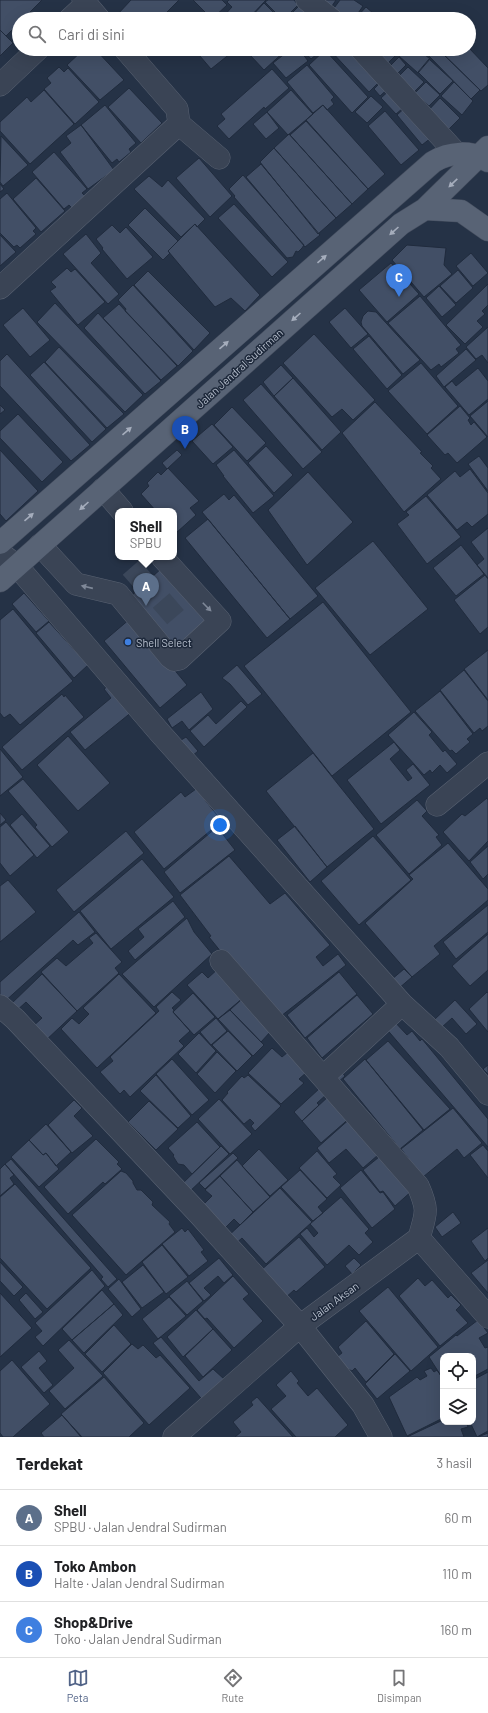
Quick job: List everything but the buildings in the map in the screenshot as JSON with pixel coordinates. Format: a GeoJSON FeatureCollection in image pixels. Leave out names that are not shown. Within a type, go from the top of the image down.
{"type":"FeatureCollection","features":[{"type":"Feature","properties":{"kind":"main road","name":"Jalan Jendral Sudirman"},"geometry":{"type":"LineString","coordinates":[[0,543],[433,162],[440,157],[456,153],[485,155]]}},
{"type":"Feature","properties":{"kind":"main road","name":"Jalan Jendral Sudirman"},"geometry":{"type":"LineString","coordinates":[[0,581],[401,224],[426,209],[485,155]]}},
{"type":"Feature","properties":{"kind":"main road"},"geometry":{"type":"LineString","coordinates":[[426,209],[461,211],[488,230]]}},
{"type":"Feature","properties":{"kind":"street"},"geometry":{"type":"LineString","coordinates":[[307,0],[322,12]]}},
{"type":"Feature","properties":{"kind":"street"},"geometry":{"type":"LineString","coordinates":[[0,85],[31,56]]}},
{"type":"Feature","properties":{"kind":"street"},"geometry":{"type":"LineString","coordinates":[[131,56],[177,109],[179,124],[219,158]]}},
{"type":"Feature","properties":{"kind":"street"},"geometry":{"type":"LineString","coordinates":[[367,56],[456,153]]}},
{"type":"Feature","properties":{"kind":"street"},"geometry":{"type":"LineString","coordinates":[[0,288],[179,124]]}},
{"type":"Feature","properties":{"kind":"street"},"geometry":{"type":"LineString","coordinates":[[103,489],[119,508]]}},
{"type":"Feature","properties":{"kind":"street"},"geometry":{"type":"LineString","coordinates":[[40,545],[76,584],[124,588],[153,621],[170,657],[174,660],[179,660],[220,621],[186,594],[160,560]]}},
{"type":"Feature","properties":{"kind":"street"},"geometry":{"type":"LineString","coordinates":[[0,553],[17,566],[160,733],[402,1004],[449,1047],[488,1094]]}},
{"type":"Feature","properties":{"kind":"street"},"geometry":{"type":"LineString","coordinates":[[437,805],[488,763]]}},
{"type":"Feature","properties":{"kind":"street"},"geometry":{"type":"LineString","coordinates":[[221,961],[418,1186],[425,1201],[427,1210],[419,1238],[488,1317]]}},
{"type":"Feature","properties":{"kind":"street"},"geometry":{"type":"LineString","coordinates":[[323,1077],[402,1004]]}},
{"type":"Feature","properties":{"kind":"street"},"geometry":{"type":"LineString","coordinates":[[0,1006],[21,1024],[193,1208],[300,1326],[363,1405],[382,1437]]}},
{"type":"Feature","properties":{"kind":"street","name":"Jalan Aksan"},"geometry":{"type":"LineString","coordinates":[[174,1437],[300,1326],[419,1238]]}},
{"type":"Feature","properties":{"kind":"tunnel"},"geometry":{"type":"LineString","coordinates":[[130,583],[154,562]]}},
{"type":"Feature","properties":{"kind":"tunnel"},"geometry":{"type":"LineString","coordinates":[[160,616],[182,597]]}},
{"type":"Feature","properties":{"kind":"place","name":"Shop&Drive"},"geometry":{"type":"Point","coordinates":[399,297]}},
{"type":"Feature","properties":{"kind":"place","name":"Toko Ambon"},"geometry":{"type":"Point","coordinates":[185,449]}},
{"type":"Feature","properties":{"kind":"place","name":"Shell"},"geometry":{"type":"Point","coordinates":[146,606]}},
{"type":"Feature","properties":{"kind":"place","name":"Shell Select"},"geometry":{"type":"Point","coordinates":[128,642]}}]}
